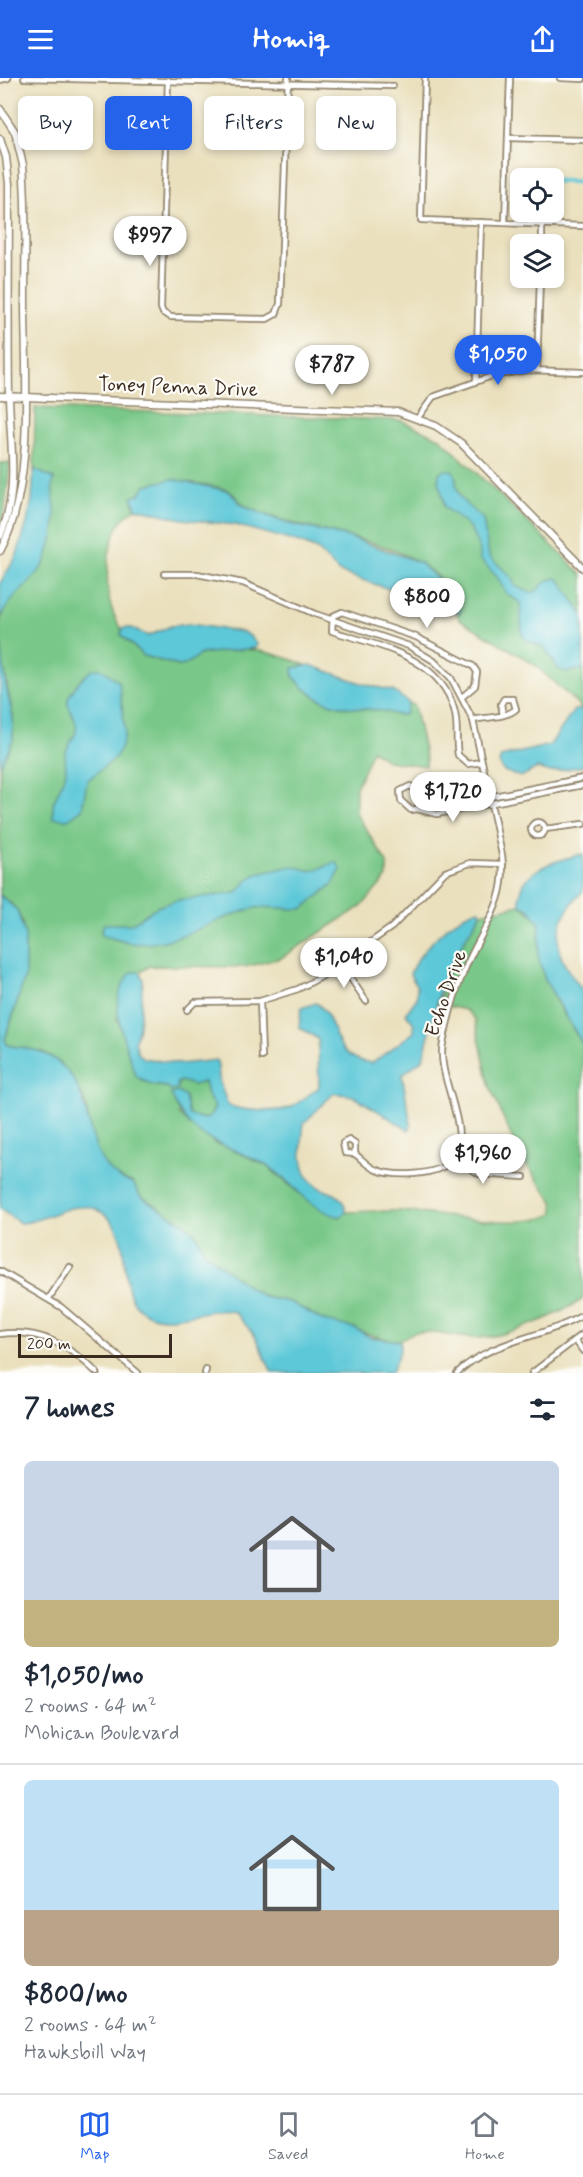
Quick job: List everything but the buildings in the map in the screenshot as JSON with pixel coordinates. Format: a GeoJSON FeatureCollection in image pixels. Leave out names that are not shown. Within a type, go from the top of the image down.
{"type":"FeatureCollection","features":[{"type":"Feature","properties":{"kind":"street"},"geometry":{"type":"LineString","coordinates":[[0,80],[8,78]]}},
{"type":"Feature","properties":{"kind":"street"},"geometry":{"type":"LineString","coordinates":[[24,78],[288,81],[393,86]]}},
{"type":"Feature","properties":{"kind":"street"},"geometry":{"type":"LineString","coordinates":[[425,78],[421,220],[583,225]]}},
{"type":"Feature","properties":{"kind":"street"},"geometry":{"type":"LineString","coordinates":[[505,223],[510,78]]}},
{"type":"Feature","properties":{"kind":"street"},"geometry":{"type":"LineString","coordinates":[[560,78],[583,79]]}},
{"type":"Feature","properties":{"kind":"street"},"geometry":{"type":"LineString","coordinates":[[168,80],[160,303],[163,313],[171,317],[267,319],[276,314],[280,304],[288,81]]}},
{"type":"Feature","properties":{"kind":"street"},"geometry":{"type":"LineString","coordinates":[[0,109],[15,132],[23,165],[25,397],[20,494],[13,524],[0,551]]}},
{"type":"Feature","properties":{"kind":"street"},"geometry":{"type":"LineString","coordinates":[[508,138],[583,140]]}},
{"type":"Feature","properties":{"kind":"street"},"geometry":{"type":"LineString","coordinates":[[0,139],[6,157],[9,184],[9,396],[13,479],[6,522],[0,536]]}},
{"type":"Feature","properties":{"kind":"street"},"geometry":{"type":"LineString","coordinates":[[476,382],[481,222]]}},
{"type":"Feature","properties":{"kind":"street"},"geometry":{"type":"LineString","coordinates":[[542,224],[542,234]]}},
{"type":"Feature","properties":{"kind":"street"},"geometry":{"type":"LineString","coordinates":[[537,370],[540,288]]}},
{"type":"Feature","properties":{"kind":"street"},"geometry":{"type":"LineString","coordinates":[[417,419],[433,397],[505,373],[537,370],[583,372]]}},
{"type":"Feature","properties":{"kind":"street","name":"Toney Penna Drive"},"geometry":{"type":"LineString","coordinates":[[0,396],[398,412],[436,426],[468,449],[583,568]]}},
{"type":"Feature","properties":{"kind":"street","name":"Echo Drive"},"geometry":{"type":"LineString","coordinates":[[164,574],[197,574],[228,579],[421,652],[443,669],[462,697],[473,720],[503,864],[500,899],[465,968],[442,1045],[441,1062],[459,1130],[458,1147],[453,1157]]}},
{"type":"Feature","properties":{"kind":"street"},"geometry":{"type":"LineString","coordinates":[[462,697],[475,686],[477,672],[473,666],[416,637],[342,612],[335,613],[332,620],[332,632],[406,656],[435,676],[448,694],[455,711],[458,755],[468,764],[482,762]]}},
{"type":"Feature","properties":{"kind":"street"},"geometry":{"type":"LineString","coordinates":[[473,720],[503,715]]}},
{"type":"Feature","properties":{"kind":"street"},"geometry":{"type":"LineString","coordinates":[[420,803],[430,808],[583,778]]}},
{"type":"Feature","properties":{"kind":"street"},"geometry":{"type":"LineString","coordinates":[[417,809],[420,803],[416,789],[410,786],[401,788],[401,801],[411,810],[417,809],[437,814],[583,785]]}},
{"type":"Feature","properties":{"kind":"street"},"geometry":{"type":"LineString","coordinates":[[545,829],[583,824]]}},
{"type":"Feature","properties":{"kind":"street"},"geometry":{"type":"LineString","coordinates":[[187,1010],[195,1002],[260,1001],[298,989],[341,964],[392,927],[445,872],[470,863],[503,864]]}},
{"type":"Feature","properties":{"kind":"street"},"geometry":{"type":"LineString","coordinates":[[341,964],[366,1001]]}},
{"type":"Feature","properties":{"kind":"street"},"geometry":{"type":"LineString","coordinates":[[260,1001],[262,1057]]}},
{"type":"Feature","properties":{"kind":"street"},"geometry":{"type":"LineString","coordinates":[[355,1154],[375,1170],[384,1172],[428,1173],[442,1169],[453,1157],[479,1174],[524,1177]]}},
{"type":"Feature","properties":{"kind":"street"},"geometry":{"type":"LineString","coordinates":[[49,1298],[70,1267]]}},
{"type":"Feature","properties":{"kind":"street"},"geometry":{"type":"LineString","coordinates":[[0,1271],[49,1298],[138,1373]]}},
{"type":"Feature","properties":{"kind":"street"},"geometry":{"type":"LineString","coordinates":[[457,1373],[472,1360],[494,1348],[557,1329],[583,1315]]}},
{"type":"Feature","properties":{"kind":"street"},"geometry":{"type":"LineString","coordinates":[[0,1334],[32,1334],[56,1341],[77,1354],[97,1373]]}},
{"type":"Feature","properties":{"kind":"street"},"geometry":{"type":"LineString","coordinates":[[532,1373],[583,1334]]}},
{"type":"Feature","properties":{"kind":"street"},"geometry":{"type":"LineString","coordinates":[[575,1340],[583,1351]]}},
{"type":"Feature","properties":{"kind":"shaded area"},"geometry":{"type":"Polygon","coordinates":[[[0,185],[3,185],[2,390],[0,390],[0,185]]]}},
{"type":"Feature","properties":{"kind":"green space"},"geometry":{"type":"Polygon","coordinates":[[[35,408],[400,420],[440,438],[583,575],[583,709],[534,664],[459,619],[452,591],[418,562],[377,544],[270,516],[246,506],[225,489],[176,482],[161,483],[143,492],[133,503],[136,508],[122,520],[116,532],[111,545],[107,575],[111,605],[122,629],[121,635],[144,656],[179,666],[204,653],[218,650],[257,650],[308,666],[301,666],[293,676],[311,694],[330,704],[405,715],[408,702],[414,706],[426,759],[426,766],[388,761],[372,750],[356,788],[356,813],[387,863],[387,877],[362,906],[281,958],[245,967],[150,966],[140,972],[132,972],[117,1019],[129,1048],[136,1076],[151,1085],[168,1087],[171,1091],[181,1081],[193,1085],[204,1082],[207,1095],[215,1107],[210,1117],[205,1119],[189,1115],[185,1097],[179,1115],[216,1144],[267,1166],[312,1204],[340,1217],[346,1212],[402,1211],[481,1220],[524,1221],[554,1213],[553,1201],[526,1164],[511,1136],[489,1084],[475,1019],[466,1010],[438,1004],[453,959],[481,913],[520,905],[536,916],[540,924],[539,943],[554,998],[583,1045],[583,1299],[545,1319],[487,1337],[460,1337],[418,1332],[393,1341],[324,1321],[290,1302],[264,1297],[205,1253],[196,1235],[185,1224],[140,1196],[133,1183],[113,1175],[96,1155],[84,1098],[60,1063],[43,1052],[7,1045],[5,1039],[23,975],[25,940],[17,911],[0,895],[0,766],[13,740],[13,717],[0,648],[0,620],[10,601],[44,564],[52,533],[55,507],[51,489],[54,479],[34,469],[35,408]]]}},
{"type":"Feature","properties":{"kind":"green space"},"geometry":{"type":"Polygon","coordinates":[[[0,463],[10,463],[5,508],[0,526],[0,463]]]}},
{"type":"Feature","properties":{"kind":"water"},"geometry":{"type":"Polygon","coordinates":[[[34,469],[54,479],[52,489],[55,513],[53,536],[49,552],[38,572],[9,604],[0,620],[0,583],[16,557],[26,526],[32,500],[34,469]]]}},
{"type":"Feature","properties":{"kind":"water"},"geometry":{"type":"Polygon","coordinates":[[[444,470],[454,472],[461,498],[483,519],[489,556],[512,578],[514,585],[534,592],[549,580],[556,578],[560,580],[583,615],[583,669],[566,672],[558,669],[545,648],[526,640],[522,635],[520,603],[506,593],[497,577],[480,559],[480,550],[470,528],[444,507],[439,473],[444,470]]]}},
{"type":"Feature","properties":{"kind":"water"},"geometry":{"type":"Polygon","coordinates":[[[173,479],[229,491],[243,506],[286,523],[349,537],[419,562],[440,581],[449,585],[461,602],[460,613],[339,572],[317,550],[300,543],[236,525],[182,519],[136,508],[132,497],[139,495],[146,485],[173,479]]]}},
{"type":"Feature","properties":{"kind":"water"},"geometry":{"type":"Polygon","coordinates":[[[189,624],[243,632],[257,644],[256,648],[201,654],[185,665],[179,666],[144,656],[121,635],[123,628],[132,628],[148,636],[171,626],[189,624]]]}},
{"type":"Feature","properties":{"kind":"water"},"geometry":{"type":"Polygon","coordinates":[[[0,635],[6,686],[13,717],[13,740],[0,766],[0,635]]]}},
{"type":"Feature","properties":{"kind":"water"},"geometry":{"type":"Polygon","coordinates":[[[310,665],[364,684],[393,691],[408,702],[405,715],[352,708],[321,700],[311,694],[293,676],[293,668],[310,665]]]}},
{"type":"Feature","properties":{"kind":"water"},"geometry":{"type":"Polygon","coordinates":[[[93,669],[102,669],[119,682],[125,732],[122,745],[115,758],[87,781],[82,809],[68,819],[53,818],[53,804],[66,773],[65,753],[76,732],[76,723],[68,705],[68,698],[79,681],[93,669]]]}},
{"type":"Feature","properties":{"kind":"water"},"geometry":{"type":"Polygon","coordinates":[[[583,709],[583,766],[550,772],[537,768],[521,777],[503,771],[499,763],[501,757],[550,745],[574,710],[583,709]]]}},
{"type":"Feature","properties":{"kind":"water"},"geometry":{"type":"Polygon","coordinates":[[[583,854],[583,891],[563,918],[558,938],[562,959],[583,993],[583,1045],[545,980],[538,956],[540,924],[529,909],[520,905],[524,883],[531,875],[550,864],[583,854]]]}},
{"type":"Feature","properties":{"kind":"water"},"geometry":{"type":"Polygon","coordinates":[[[336,862],[341,869],[333,884],[302,909],[255,908],[178,937],[146,944],[123,942],[103,936],[101,932],[104,924],[131,924],[157,907],[178,900],[236,893],[257,874],[292,866],[312,871],[336,862]]]}},
{"type":"Feature","properties":{"kind":"water"},"geometry":{"type":"Polygon","coordinates":[[[0,895],[17,910],[25,935],[25,977],[5,1039],[7,1045],[39,1051],[63,1066],[76,1083],[101,1160],[114,1174],[133,1183],[140,1196],[185,1224],[196,1235],[205,1253],[252,1290],[264,1297],[290,1302],[324,1321],[355,1328],[370,1337],[400,1341],[400,1351],[391,1373],[272,1373],[256,1337],[235,1312],[212,1311],[166,1318],[155,1317],[144,1312],[135,1303],[129,1291],[119,1234],[112,1221],[100,1211],[90,1207],[70,1208],[30,1222],[20,1223],[0,1209],[0,895]]]}},
{"type":"Feature","properties":{"kind":"water"},"geometry":{"type":"Polygon","coordinates":[[[479,909],[481,913],[453,959],[440,990],[423,1059],[402,1075],[411,1125],[409,1130],[353,1096],[334,1093],[304,1123],[302,1154],[305,1171],[318,1187],[342,1200],[346,1212],[340,1217],[308,1201],[266,1165],[210,1140],[188,1123],[171,1094],[178,1092],[185,1097],[189,1115],[205,1119],[210,1117],[215,1107],[207,1095],[204,1082],[193,1085],[181,1081],[177,1083],[178,1089],[171,1091],[168,1087],[151,1085],[136,1076],[119,1023],[118,1009],[123,983],[132,972],[140,972],[143,979],[139,1027],[135,1041],[138,1053],[144,1058],[179,1064],[217,1060],[220,1084],[228,1105],[241,1109],[260,1110],[291,1107],[319,1087],[318,1039],[299,1027],[301,1008],[316,1003],[324,1010],[340,1045],[347,1053],[357,1059],[372,1063],[414,1032],[414,1024],[406,1013],[417,998],[417,987],[410,974],[414,965],[429,945],[449,926],[479,909]]]}},
{"type":"Feature","properties":{"kind":"waterway"},"geometry":{"type":"LineString","coordinates":[[564,181],[583,182]]}}]}
